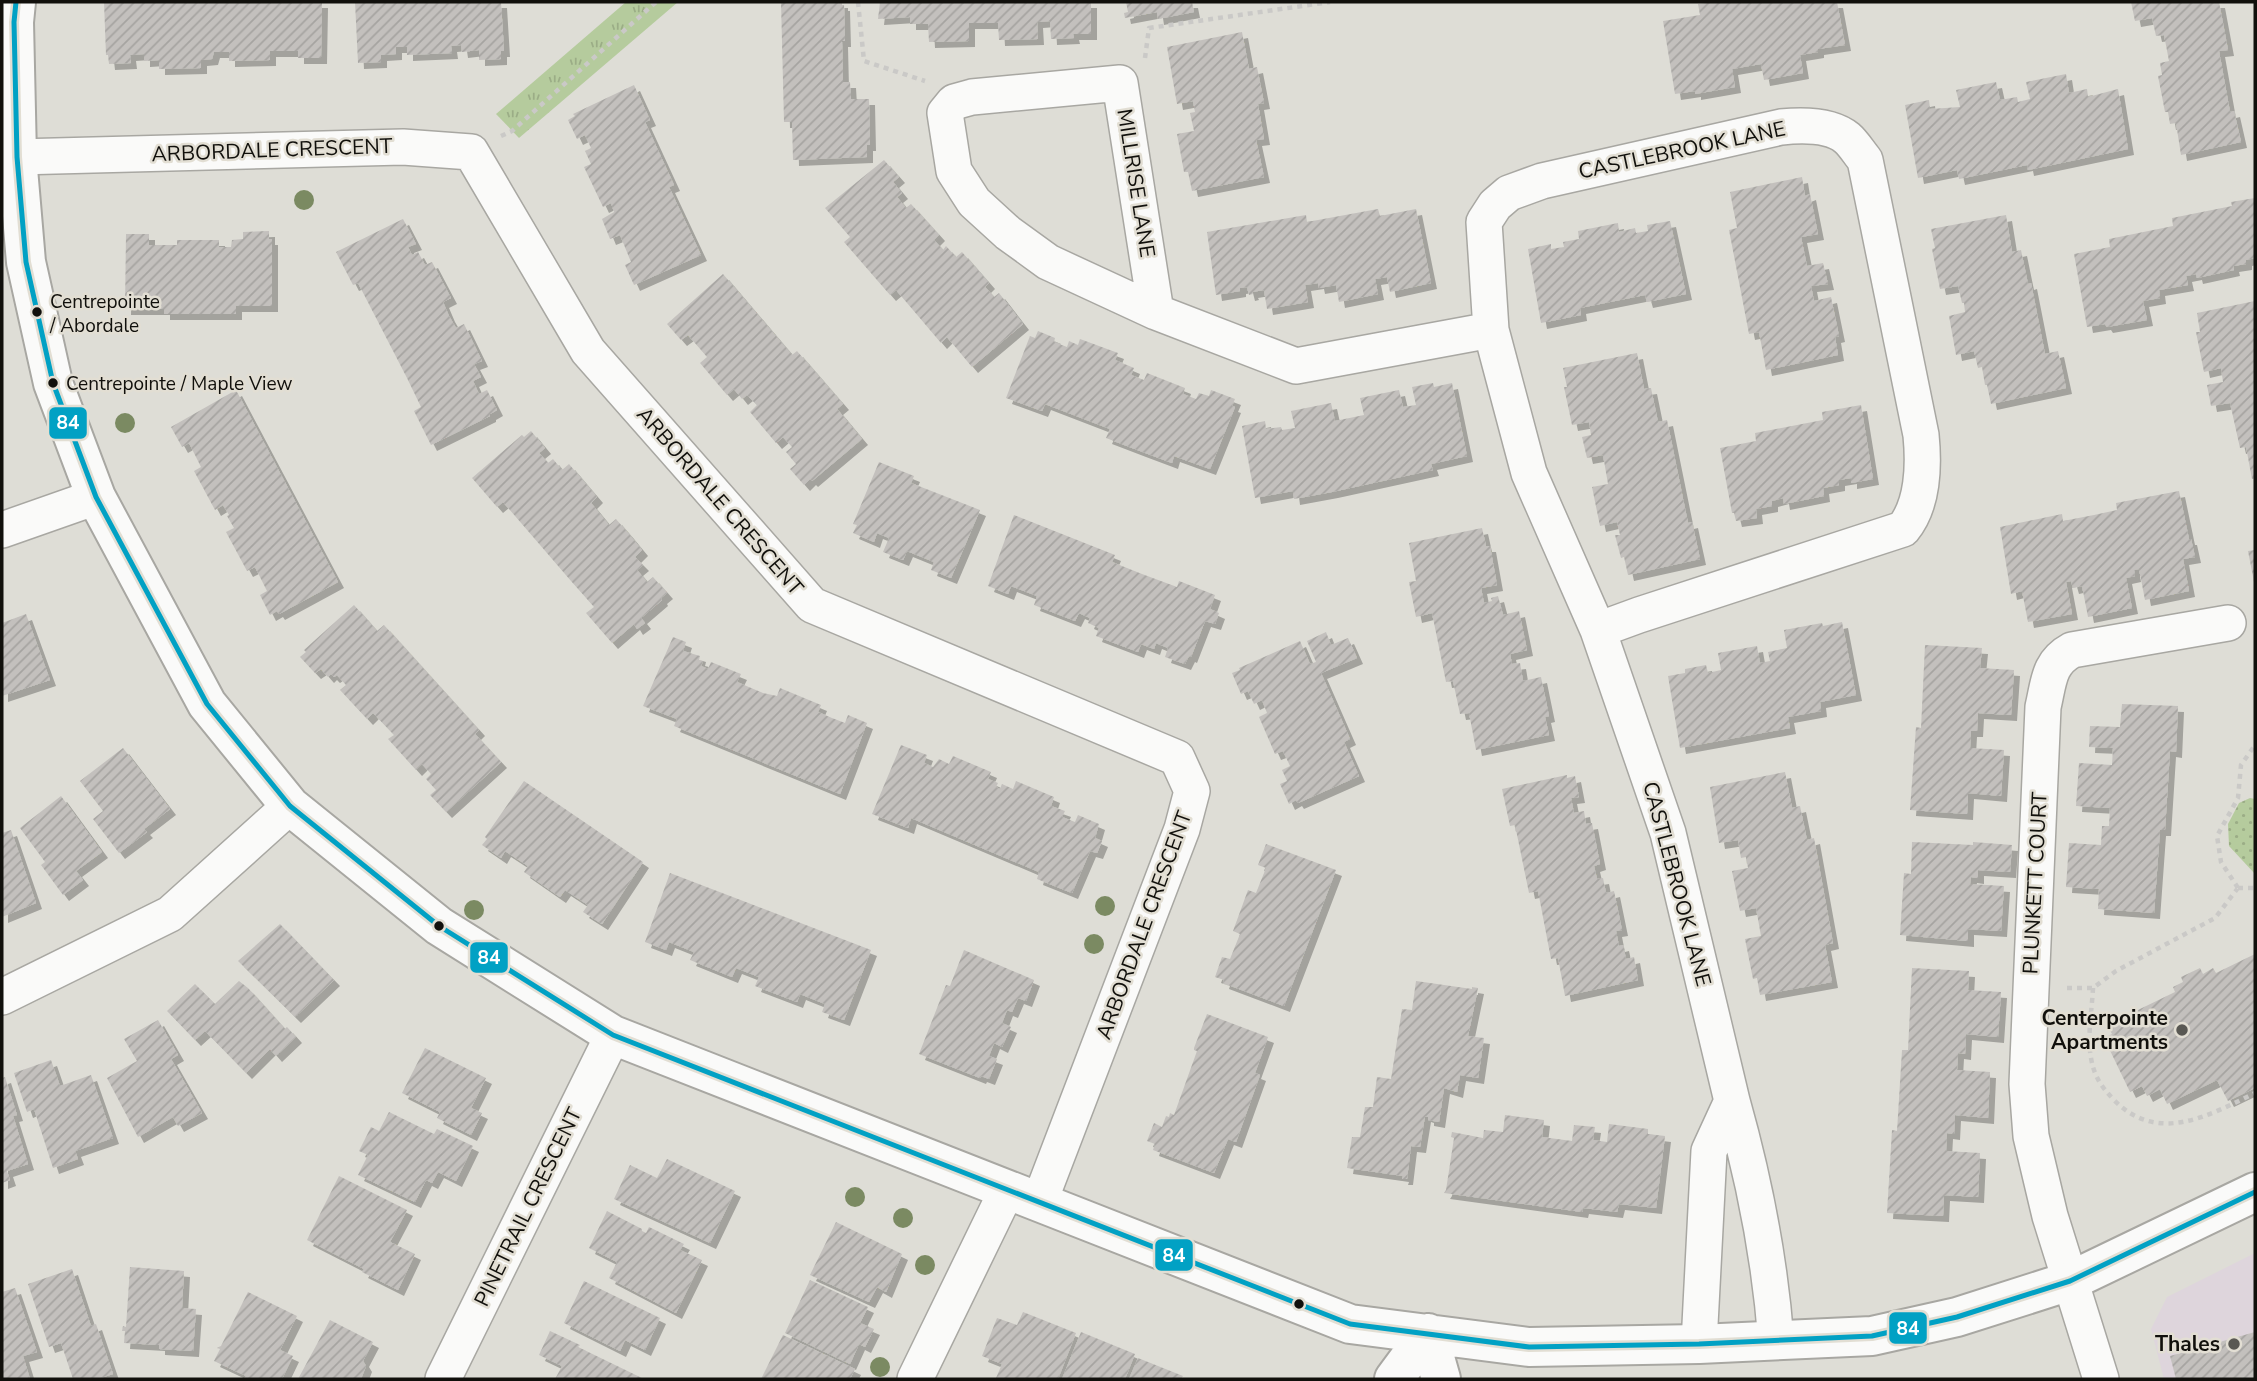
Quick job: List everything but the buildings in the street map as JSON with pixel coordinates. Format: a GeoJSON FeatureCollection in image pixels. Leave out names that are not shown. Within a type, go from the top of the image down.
{"type":"FeatureCollection","features":[{"type":"Feature","properties":{"kind":"street"},"geometry":{"type":"LineString","coordinates":[[16,2],[14,22],[17,157],[26,262],[50,370],[96,497],[207,704],[290,806],[439,926],[613,1035],[1350,1324],[1529,1347],[1699,1344],[1872,1336],[1957,1317],[2070,1281],[2255,1192]]}},
{"type":"Feature","properties":{"kind":"street","name":"MILLRISE LANE"},"geometry":{"type":"LineString","coordinates":[[1156,312],[1120,83],[972,97],[954,103],[945,113],[954,171],[974,202],[1008,233],[1048,262],[1156,312],[1296,366],[1491,330]]}},
{"type":"Feature","properties":{"kind":"street","name":"CASTLEBROOK LANE"},"geometry":{"type":"LineString","coordinates":[[1598,630],[1903,529],[1908,523],[1924,464],[1921,435],[1865,160],[1847,138],[1833,130],[1799,125],[1781,127],[1542,181],[1509,193],[1495,205],[1484,222],[1491,330],[1529,473],[1598,630],[1668,833],[1746,1153],[1770,1280],[1776,1341]]}},
{"type":"Feature","properties":{"kind":"street","name":"ARBORDALE CRESCENT"},"geometry":{"type":"LineString","coordinates":[[17,157],[403,147],[471,152],[588,351],[812,605],[1177,758],[1192,791],[1182,829],[1023,1196],[915,1379]]}},
{"type":"Feature","properties":{"kind":"street"},"geometry":{"type":"LineString","coordinates":[[2,530],[96,497]]}},
{"type":"Feature","properties":{"kind":"street","name":"PLUNKETT COURT"},"geometry":{"type":"LineString","coordinates":[[2101,1379],[2050,1216],[2031,1136],[2027,1084],[2043,707],[2053,666],[2062,655],[2072,650],[2228,624]]}},
{"type":"Feature","properties":{"kind":"street"},"geometry":{"type":"LineString","coordinates":[[2,997],[170,914],[290,806]]}},
{"type":"Feature","properties":{"kind":"street","name":"PINETRAIL CRESCENT"},"geometry":{"type":"LineString","coordinates":[[443,1379],[613,1035]]}},
{"type":"Feature","properties":{"kind":"street"},"geometry":{"type":"LineString","coordinates":[[1699,1344],[1709,1151],[1732,1101]]}},
{"type":"Feature","properties":{"kind":"street"},"geometry":{"type":"LineString","coordinates":[[1394,1379],[1428,1333]]}},
{"type":"Feature","properties":{"kind":"street"},"geometry":{"type":"LineString","coordinates":[[1428,1333],[1441,1379]]}},
{"type":"Feature","properties":{"kind":"path"},"geometry":{"type":"LineString","coordinates":[[471,152],[512,131],[656,2]]}},
{"type":"Feature","properties":{"kind":"path"},"geometry":{"type":"LineString","coordinates":[[858,2],[864,61],[972,97]]}},
{"type":"Feature","properties":{"kind":"path"},"geometry":{"type":"LineString","coordinates":[[1120,83],[1140,82],[1149,28],[1330,2]]}},
{"type":"Feature","properties":{"kind":"path"},"geometry":{"type":"LineString","coordinates":[[2238,888],[2221,862],[2217,836],[2238,798],[2241,765],[2255,745]]}},
{"type":"Feature","properties":{"kind":"path"},"geometry":{"type":"LineString","coordinates":[[2030,988],[2093,988],[2116,971],[2215,918],[2238,888]]}},
{"type":"Feature","properties":{"kind":"path"},"geometry":{"type":"LineString","coordinates":[[2238,888],[2255,888]]}},
{"type":"Feature","properties":{"kind":"path"},"geometry":{"type":"LineString","coordinates":[[2093,988],[2090,1057],[2098,1083],[2124,1110],[2162,1125],[2190,1122],[2254,1095]]}},
{"type":"Feature","properties":{"kind":"shaded area"},"geometry":{"type":"Polygon","coordinates":[[[2255,1253],[2255,1379],[2164,1379],[2151,1329],[2167,1297],[2255,1253]]]}},
{"type":"Feature","properties":{"kind":"green space"},"geometry":{"type":"Polygon","coordinates":[[[626,2],[678,2],[519,138],[496,114],[626,2]]]}},
{"type":"Feature","properties":{"kind":"green space"},"geometry":{"type":"Polygon","coordinates":[[[2250,798],[2255,799],[2255,874],[2229,846],[2228,824],[2239,803],[2250,798]]]}},
{"type":"Feature","properties":{"kind":"transit line","name":"84"},"geometry":{"type":"LineString","coordinates":[[16,2],[14,22],[17,157],[26,262],[53,383],[96,497],[207,704],[290,806],[439,926],[613,1035],[1350,1324],[1529,1347],[1699,1344],[1872,1336],[1957,1317],[2070,1281],[2255,1192]]}},
{"type":"Feature","properties":{"kind":"place","name":"Centrepointe / Abordale"},"geometry":{"type":"Point","coordinates":[37,312]}},
{"type":"Feature","properties":{"kind":"place","name":"Centrepointe / Maple View"},"geometry":{"type":"Point","coordinates":[53,383]}},
{"type":"Feature","properties":{"kind":"place","name":"Centerpointe Apartments"},"geometry":{"type":"Point","coordinates":[2182,1030]}},
{"type":"Feature","properties":{"kind":"place","name":"Thales"},"geometry":{"type":"Point","coordinates":[2234,1344]}}]}
